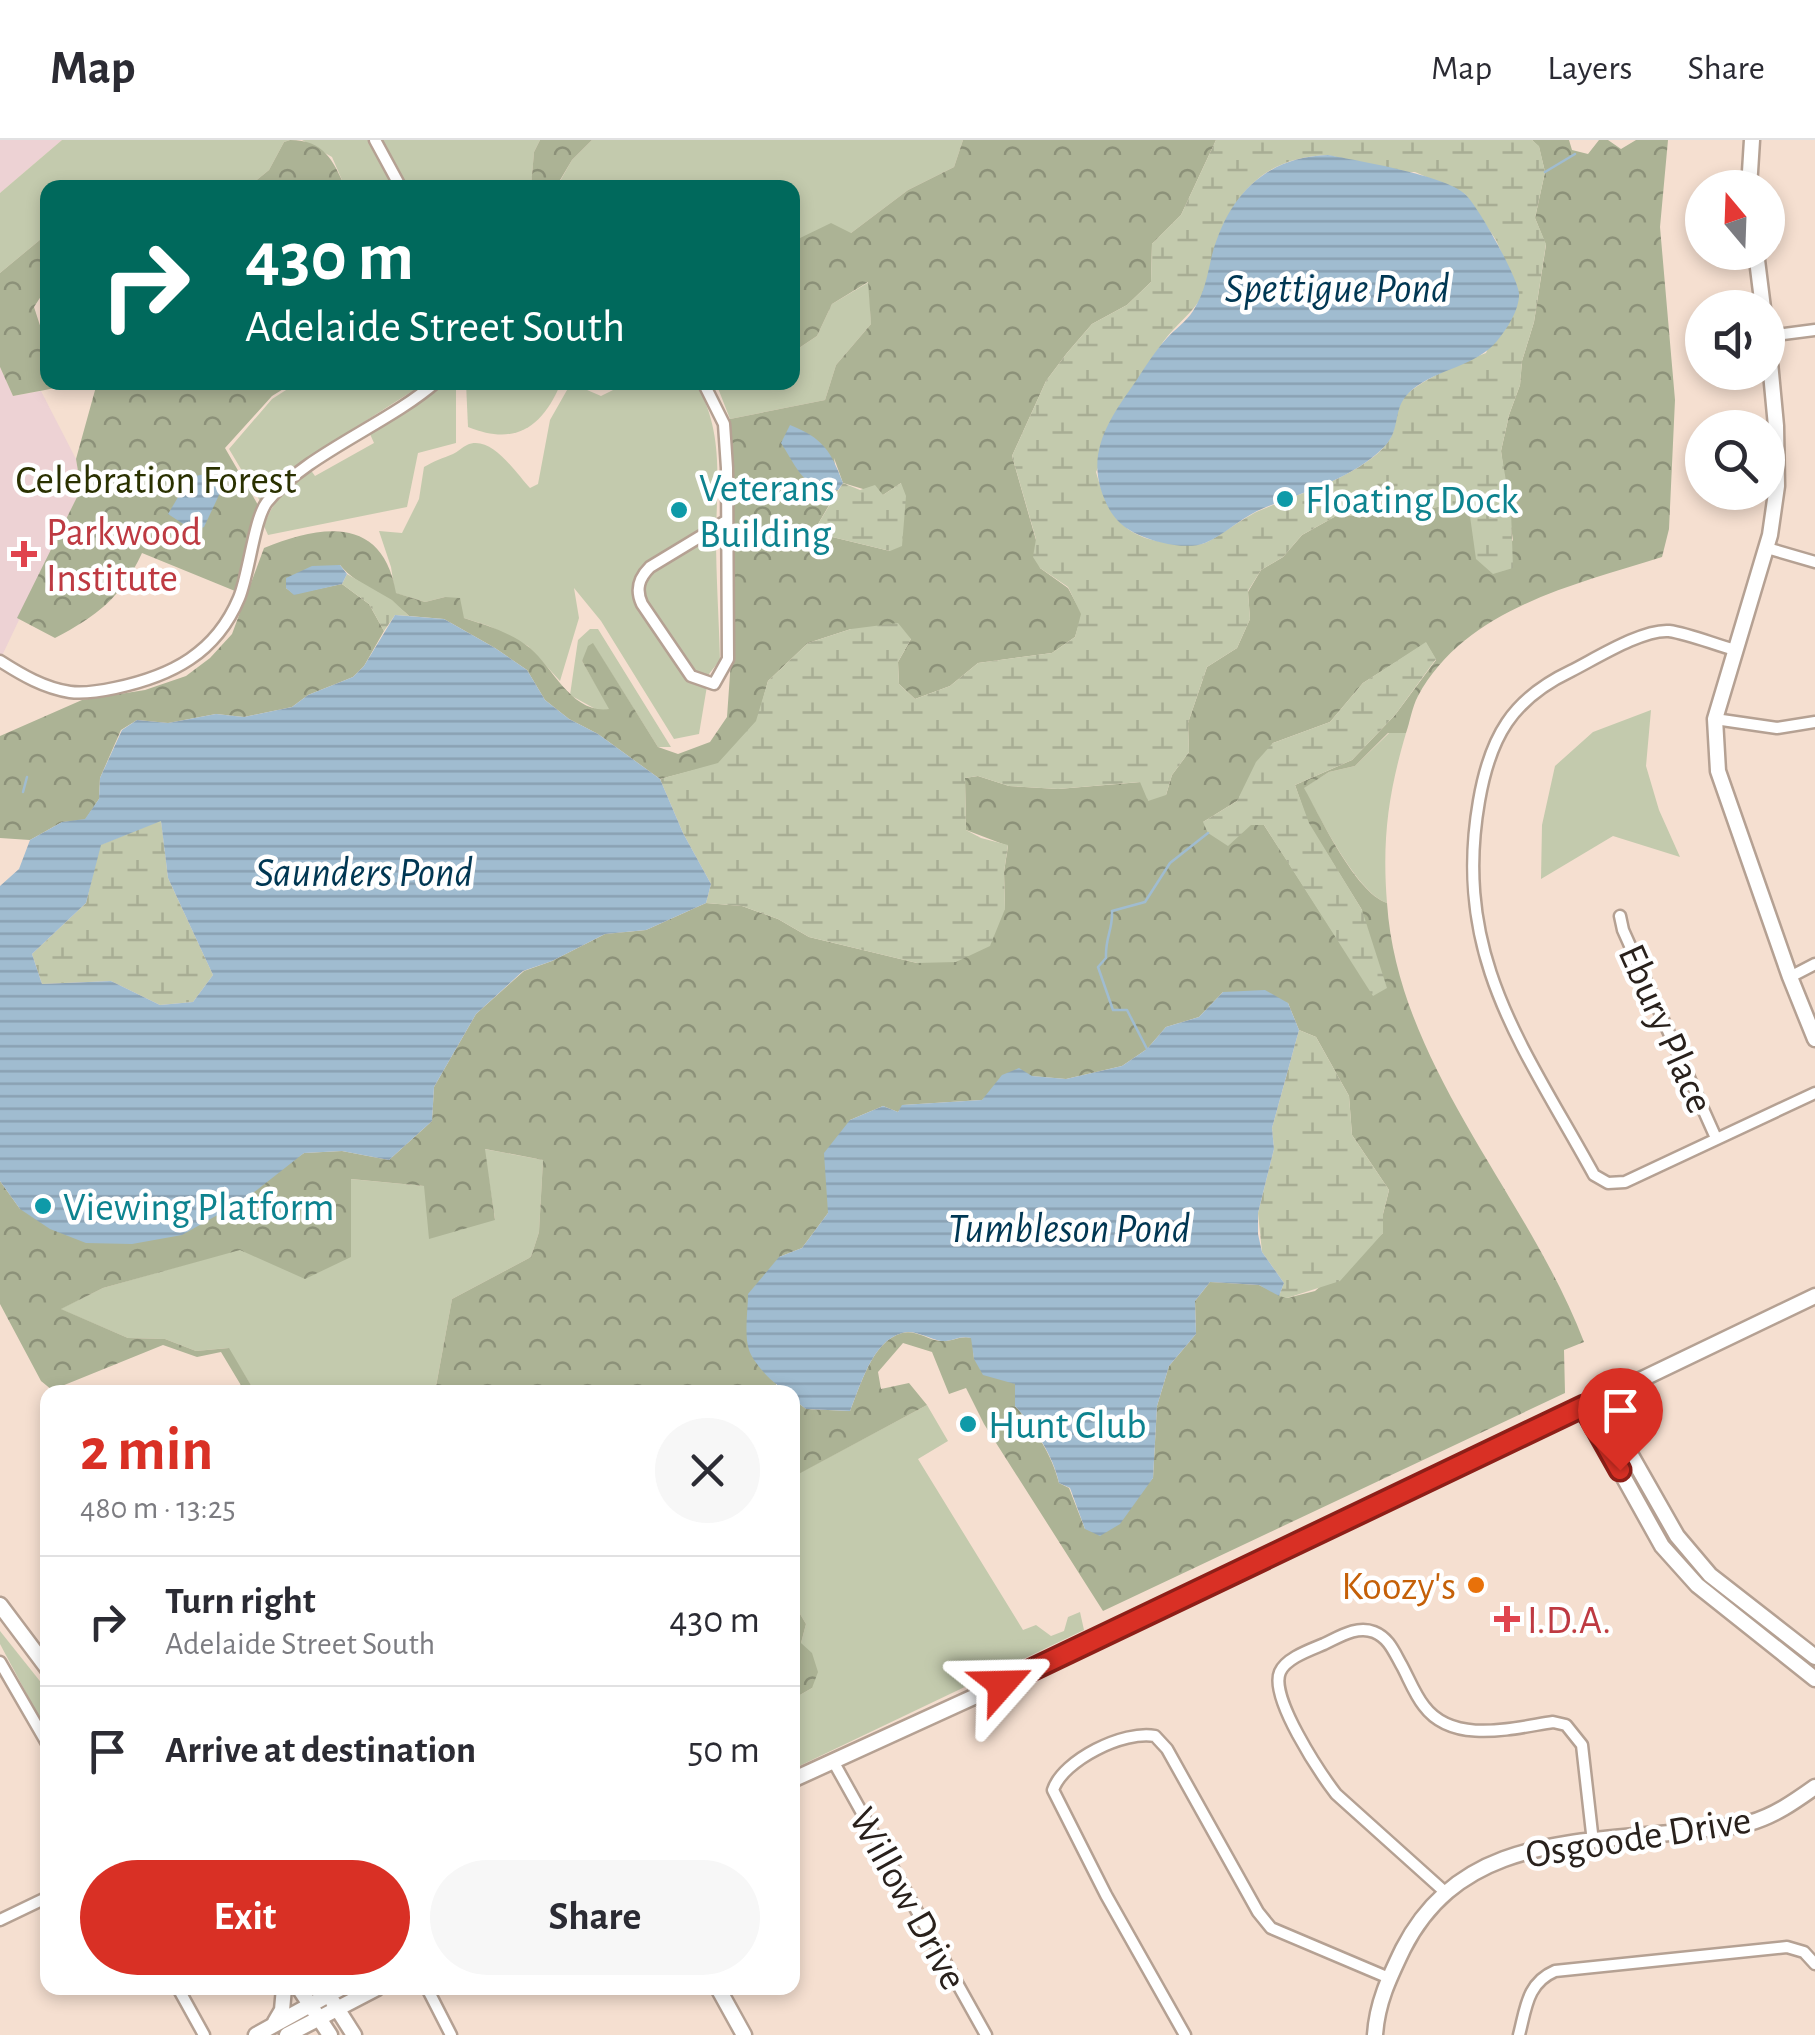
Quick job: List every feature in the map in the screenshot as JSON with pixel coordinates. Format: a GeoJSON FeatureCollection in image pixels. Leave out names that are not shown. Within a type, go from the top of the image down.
{"type":"FeatureCollection","features":[{"type":"Feature","properties":{"kind":"street"},"geometry":{"type":"LineString","coordinates":[[376,140],[397,180]]}},
{"type":"Feature","properties":{"kind":"street"},"geometry":{"type":"LineString","coordinates":[[1750,170],[1752,140]]}},
{"type":"Feature","properties":{"kind":"street"},"geometry":{"type":"LineString","coordinates":[[1785,336],[1815,330]]}},
{"type":"Feature","properties":{"kind":"street"},"geometry":{"type":"LineString","coordinates":[[0,661],[37,683],[84,692],[127,686],[166,674],[193,660],[220,634],[240,596],[264,504],[302,470],[425,390]]}},
{"type":"Feature","properties":{"kind":"street"},"geometry":{"type":"LineString","coordinates":[[707,390],[724,424],[727,468],[728,660],[714,684],[691,676],[642,604],[638,590],[650,567],[726,521]]}},
{"type":"Feature","properties":{"kind":"street"},"geometry":{"type":"LineString","coordinates":[[1773,390],[1778,486],[1767,548],[1716,719],[1718,771],[1815,1039]]}},
{"type":"Feature","properties":{"kind":"street"},"geometry":{"type":"LineString","coordinates":[[1767,548],[1815,562]]}},
{"type":"Feature","properties":{"kind":"street"},"geometry":{"type":"LineString","coordinates":[[1734,650],[1666,631],[1642,636],[1532,693],[1515,710],[1496,741],[1483,779],[1473,834],[1472,895],[1493,984],[1508,1020],[1594,1175],[1608,1183],[1625,1182],[1815,1093]]}},
{"type":"Feature","properties":{"kind":"street"},"geometry":{"type":"LineString","coordinates":[[1716,719],[1777,728],[1815,722]]}},
{"type":"Feature","properties":{"kind":"street","name":"Ebury Place"},"geometry":{"type":"LineString","coordinates":[[1620,916],[1716,1138]]}},
{"type":"Feature","properties":{"kind":"street"},"geometry":{"type":"LineString","coordinates":[[1790,976],[1815,964]]}},
{"type":"Feature","properties":{"kind":"street"},"geometry":{"type":"LineString","coordinates":[[800,1776],[1103,1638],[1815,1296]]}},
{"type":"Feature","properties":{"kind":"street"},"geometry":{"type":"LineString","coordinates":[[1599,1398],[1677,1536],[1710,1575],[1815,1657]]}},
{"type":"Feature","properties":{"kind":"street"},"geometry":{"type":"LineString","coordinates":[[1584,1406],[1662,1546],[1697,1584],[1815,1679]]}},
{"type":"Feature","properties":{"kind":"street"},"geometry":{"type":"LineString","coordinates":[[0,1605],[40,1656]]}},
{"type":"Feature","properties":{"kind":"street"},"geometry":{"type":"LineString","coordinates":[[1444,1892],[1336,1794],[1325,1779],[1282,1702],[1277,1684],[1280,1669],[1298,1656],[1351,1631],[1370,1630],[1387,1640],[1424,1707],[1441,1723],[1468,1731],[1553,1722],[1566,1726],[1582,1744],[1592,1842]]}},
{"type":"Feature","properties":{"kind":"street"},"geometry":{"type":"LineString","coordinates":[[2,1670],[40,1732]]}},
{"type":"Feature","properties":{"kind":"street"},"geometry":{"type":"LineString","coordinates":[[1185,2035],[1106,1895],[1053,1790],[1057,1777],[1067,1766],[1130,1735],[1155,1736],[1167,1750],[1270,1928],[1389,1978]]}},
{"type":"Feature","properties":{"kind":"street","name":"Willow Drive"},"geometry":{"type":"LineString","coordinates":[[833,1761],[986,2035]]}},
{"type":"Feature","properties":{"kind":"street","name":"Osgoode Drive"},"geometry":{"type":"LineString","coordinates":[[1376,2035],[1377,2012],[1389,1978],[1430,1906],[1444,1892],[1487,1865],[1525,1850],[1746,1824],[1781,1811],[1815,1787]]}},
{"type":"Feature","properties":{"kind":"street"},"geometry":{"type":"LineString","coordinates":[[0,1920],[40,1900]]}},
{"type":"Feature","properties":{"kind":"street"},"geometry":{"type":"LineString","coordinates":[[1519,2035],[1535,1982],[1555,1971],[1788,1947],[1804,1952],[1815,1964]]}},
{"type":"Feature","properties":{"kind":"street"},"geometry":{"type":"LineString","coordinates":[[182,1995],[204,2035]]}},
{"type":"Feature","properties":{"kind":"street"},"geometry":{"type":"LineString","coordinates":[[271,2026],[282,2010],[283,1995]]}},
{"type":"Feature","properties":{"kind":"street"},"geometry":{"type":"LineString","coordinates":[[305,1995],[330,2035]]}},
{"type":"Feature","properties":{"kind":"street"},"geometry":{"type":"LineString","coordinates":[[287,2035],[331,1995]]}},
{"type":"Feature","properties":{"kind":"street"},"geometry":{"type":"LineString","coordinates":[[333,1995],[354,2035]]}},
{"type":"Feature","properties":{"kind":"street"},"geometry":{"type":"LineString","coordinates":[[431,1995],[451,2035]]}},
{"type":"Feature","properties":{"kind":"street"},"geometry":{"type":"LineString","coordinates":[[722,1995],[744,2035]]}},
{"type":"Feature","properties":{"kind":"street"},"geometry":{"type":"LineString","coordinates":[[256,2035],[315,2010]]}},
{"type":"Feature","properties":{"kind":"shaded area"},"geometry":{"type":"Polygon","coordinates":[[[0,140],[62,140],[0,193],[0,140]]]}},
{"type":"Feature","properties":{"kind":"shaded area","name":"Parkwood Institute"},"geometry":{"type":"Polygon","coordinates":[[[0,367],[13,396],[41,391],[76,459],[81,489],[0,660],[0,367]]]}},
{"type":"Feature","properties":{"kind":"green space"},"geometry":{"type":"Polygon","coordinates":[[[62,140],[290,140],[284,142],[269,170],[257,180],[40,180],[40,240],[0,273],[0,193],[62,140]]]}},
{"type":"Feature","properties":{"kind":"green space"},"geometry":{"type":"Polygon","coordinates":[[[302,140],[540,140],[534,152],[532,180],[342,180],[332,157],[302,140]]]}},
{"type":"Feature","properties":{"kind":"green space"},"geometry":{"type":"Polygon","coordinates":[[[540,140],[592,140],[572,160],[560,180],[532,180],[534,152],[540,140]]]}},
{"type":"Feature","properties":{"kind":"green space"},"geometry":{"type":"Polygon","coordinates":[[[592,140],[963,140],[954,167],[908,190],[851,233],[800,239],[800,180],[561,180],[572,160],[592,140]]]}},
{"type":"Feature","properties":{"kind":"green space"},"geometry":{"type":"Polygon","coordinates":[[[963,140],[1216,140],[1181,215],[1152,244],[1151,282],[1127,305],[1092,324],[1067,353],[1046,381],[1012,456],[1040,568],[1068,588],[1082,614],[1075,637],[1052,653],[978,663],[950,686],[915,699],[899,684],[898,662],[911,639],[851,629],[808,643],[768,681],[757,721],[718,764],[660,779],[545,700],[527,670],[495,648],[444,619],[409,616],[340,565],[286,588],[294,594],[342,584],[369,604],[384,631],[353,677],[308,695],[292,707],[244,717],[216,714],[168,723],[137,720],[121,730],[100,778],[99,799],[85,820],[62,822],[30,840],[0,838],[0,736],[82,700],[145,690],[186,676],[232,634],[264,548],[328,531],[364,539],[378,550],[389,568],[396,593],[425,602],[460,598],[464,618],[523,643],[584,705],[609,709],[582,661],[593,643],[658,747],[678,754],[710,742],[727,717],[733,631],[730,419],[825,400],[836,365],[871,324],[868,282],[832,304],[817,336],[800,347],[800,238],[831,223],[851,233],[908,190],[954,167],[963,140]],[[834,458],[838,490],[818,524],[824,535],[890,551],[901,483],[883,495],[843,483],[834,458]]]}},
{"type":"Feature","properties":{"kind":"green space"},"geometry":{"type":"Polygon","coordinates":[[[1216,140],[1532,140],[1539,146],[1545,172],[1535,218],[1546,244],[1534,322],[1501,451],[1511,511],[1513,568],[1493,574],[1476,559],[1469,509],[1444,506],[1392,514],[1336,516],[1302,535],[1283,557],[1261,570],[1248,591],[1250,619],[1237,648],[1207,667],[1188,723],[1189,752],[1172,775],[1166,795],[1148,801],[1140,782],[1058,789],[1009,786],[978,776],[965,778],[966,830],[1008,845],[1005,909],[990,946],[956,962],[917,963],[809,937],[778,919],[742,906],[706,903],[711,884],[660,779],[718,763],[756,721],[768,681],[808,643],[851,629],[898,623],[911,639],[898,662],[899,684],[915,699],[950,686],[978,663],[1052,653],[1075,637],[1081,614],[1068,587],[1040,568],[1033,557],[1036,539],[1012,456],[1046,381],[1092,324],[1127,305],[1151,282],[1152,244],[1181,215],[1216,140]],[[1328,155],[1306,157],[1269,171],[1241,196],[1221,230],[1203,295],[1154,356],[1096,472],[1107,503],[1123,525],[1161,542],[1207,542],[1254,513],[1336,480],[1364,464],[1390,438],[1398,407],[1407,394],[1440,373],[1486,353],[1515,284],[1496,240],[1465,194],[1415,172],[1398,172],[1328,155]]]}},
{"type":"Feature","properties":{"kind":"green space"},"geometry":{"type":"Polygon","coordinates":[[[1532,140],[1569,140],[1572,150],[1588,154],[1599,140],[1608,140],[1621,149],[1636,140],[1668,140],[1660,227],[1675,400],[1669,529],[1662,557],[1559,590],[1493,621],[1464,641],[1439,666],[1418,696],[1406,733],[1388,733],[1355,766],[1329,772],[1304,788],[1351,870],[1387,903],[1396,963],[1439,1075],[1531,1234],[1584,1342],[1564,1350],[1565,1393],[1103,1611],[984,1424],[966,1388],[949,1394],[932,1352],[903,1343],[878,1372],[881,1389],[909,1383],[927,1405],[800,1473],[800,1404],[806,1409],[850,1411],[875,1355],[902,1333],[941,1341],[972,1338],[974,1359],[1015,1384],[1015,1406],[1042,1442],[1059,1483],[1069,1488],[1085,1529],[1135,1499],[1153,1478],[1157,1406],[1169,1366],[1196,1334],[1195,1301],[1210,1282],[1259,1285],[1287,1298],[1315,1291],[1383,1233],[1389,1190],[1352,1135],[1349,1096],[1316,1037],[1299,1030],[1288,1003],[1223,992],[1199,1017],[1166,1027],[1147,1049],[1122,1066],[1066,1079],[1031,1076],[982,1100],[903,1105],[898,1112],[883,1106],[850,1120],[828,1183],[828,1213],[802,1248],[779,1257],[776,1385],[436,1385],[452,1299],[531,1257],[539,1232],[543,1160],[485,1149],[495,1220],[429,1239],[424,1186],[351,1179],[351,1257],[305,1279],[240,1250],[103,1288],[61,1309],[128,1338],[165,1339],[196,1351],[229,1348],[251,1385],[241,1385],[221,1352],[197,1357],[163,1345],[64,1385],[46,1385],[41,1381],[0,1304],[0,1181],[20,1209],[279,1170],[304,1153],[342,1151],[389,1160],[432,1121],[434,1087],[476,1014],[524,971],[605,934],[646,930],[706,903],[742,906],[778,919],[809,937],[917,963],[1005,909],[1008,846],[966,830],[965,778],[978,776],[1009,786],[1058,789],[1141,782],[1166,795],[1172,775],[1189,752],[1188,723],[1207,667],[1237,648],[1250,619],[1248,592],[1261,570],[1283,557],[1302,535],[1336,516],[1392,514],[1444,506],[1470,509],[1513,541],[1501,451],[1534,322],[1546,245],[1535,218],[1545,172],[1539,147],[1532,140]],[[1426,643],[1363,683],[1330,722],[1273,743],[1237,801],[1203,822],[1264,825],[1344,949],[1362,910],[1308,823],[1295,785],[1352,760],[1395,715],[1436,660],[1426,643]]]}},
{"type":"Feature","properties":{"kind":"green space"},"geometry":{"type":"Polygon","coordinates":[[[302,141],[319,148],[341,180],[257,180],[269,170],[284,142],[302,141]]]}},
{"type":"Feature","properties":{"kind":"green space","name":"Celebration Forest"},"geometry":{"type":"Polygon","coordinates":[[[40,240],[40,298],[34,307],[40,325],[40,390],[45,390],[13,396],[0,367],[0,273],[40,240]]]}},
{"type":"Feature","properties":{"kind":"green space"},"geometry":{"type":"Polygon","coordinates":[[[869,282],[871,324],[836,365],[825,400],[730,419],[719,390],[800,390],[800,347],[817,336],[832,304],[869,282]]]}},
{"type":"Feature","properties":{"kind":"green space","name":"Celebration Forest"},"geometry":{"type":"Polygon","coordinates":[[[95,390],[282,390],[225,448],[258,505],[235,591],[142,553],[106,604],[55,638],[17,618],[81,489],[76,459],[95,390]]]}},
{"type":"Feature","properties":{"kind":"green space"},"geometry":{"type":"Polygon","coordinates":[[[286,390],[414,390],[292,468],[260,501],[229,449],[272,399],[286,390]]]}},
{"type":"Feature","properties":{"kind":"green space"},"geometry":{"type":"Polygon","coordinates":[[[434,390],[456,390],[456,443],[418,453],[407,507],[268,535],[264,526],[268,516],[295,482],[310,469],[315,476],[374,443],[370,434],[434,390]]]}},
{"type":"Feature","properties":{"kind":"green space"},"geometry":{"type":"Polygon","coordinates":[[[466,390],[558,390],[545,412],[525,429],[500,434],[468,427],[466,390]]]}},
{"type":"Feature","properties":{"kind":"green space"},"geometry":{"type":"Polygon","coordinates":[[[567,390],[587,390],[601,396],[613,390],[700,390],[705,401],[717,457],[720,660],[709,674],[699,734],[674,739],[601,621],[574,588],[579,618],[560,681],[528,646],[464,618],[445,597],[425,602],[395,593],[379,531],[402,533],[419,499],[424,467],[476,443],[494,450],[530,488],[538,484],[550,420],[567,390]]]}},
{"type":"Feature","properties":{"kind":"green space"},"geometry":{"type":"Polygon","coordinates":[[[843,483],[860,490],[875,485],[883,495],[901,483],[906,496],[902,546],[890,551],[824,535],[818,524],[843,483]]]}},
{"type":"Feature","properties":{"kind":"green space"},"geometry":{"type":"Polygon","coordinates":[[[347,574],[392,600],[409,616],[395,615],[384,631],[369,604],[342,584],[347,574]]]}},
{"type":"Feature","properties":{"kind":"green space"},"geometry":{"type":"Polygon","coordinates":[[[590,629],[598,629],[671,747],[658,747],[593,644],[582,661],[610,709],[599,711],[570,695],[578,640],[590,629]]]}},
{"type":"Feature","properties":{"kind":"green space"},"geometry":{"type":"Polygon","coordinates":[[[1426,642],[1436,659],[1395,715],[1352,760],[1295,785],[1309,823],[1362,910],[1387,988],[1373,996],[1264,825],[1251,825],[1228,846],[1208,833],[1203,822],[1237,801],[1256,762],[1273,743],[1330,722],[1363,683],[1426,642]]]}},
{"type":"Feature","properties":{"kind":"green space"},"geometry":{"type":"Polygon","coordinates":[[[1651,710],[1646,766],[1659,810],[1680,857],[1613,836],[1541,879],[1542,825],[1555,766],[1593,732],[1651,710]]]}},
{"type":"Feature","properties":{"kind":"green space"},"geometry":{"type":"Polygon","coordinates":[[[1389,733],[1406,733],[1388,817],[1387,903],[1363,885],[1352,870],[1303,788],[1329,772],[1355,766],[1389,733]]]}},
{"type":"Feature","properties":{"kind":"green space"},"geometry":{"type":"Polygon","coordinates":[[[161,820],[168,878],[213,975],[193,1002],[160,1005],[111,981],[42,984],[32,954],[86,903],[100,845],[161,820]]]}},
{"type":"Feature","properties":{"kind":"green space"},"geometry":{"type":"Polygon","coordinates":[[[1299,1030],[1316,1037],[1349,1096],[1352,1135],[1389,1190],[1383,1233],[1340,1281],[1287,1298],[1279,1296],[1284,1283],[1262,1252],[1258,1213],[1274,1149],[1272,1128],[1299,1030]]]}},
{"type":"Feature","properties":{"kind":"green space"},"geometry":{"type":"Polygon","coordinates":[[[484,1149],[543,1160],[539,1232],[531,1257],[452,1299],[436,1385],[251,1385],[228,1348],[196,1351],[165,1339],[128,1338],[60,1309],[103,1288],[240,1249],[350,1179],[424,1186],[495,1219],[484,1149]]]}},
{"type":"Feature","properties":{"kind":"green space"},"geometry":{"type":"Polygon","coordinates":[[[927,1405],[948,1441],[918,1459],[1023,1630],[1036,1625],[1051,1636],[1064,1631],[1068,1617],[1080,1612],[1084,1630],[800,1766],[800,1695],[812,1688],[801,1643],[806,1624],[800,1614],[800,1473],[927,1405]]]}},
{"type":"Feature","properties":{"kind":"green space"},"geometry":{"type":"Polygon","coordinates":[[[800,1614],[806,1624],[801,1643],[812,1653],[818,1672],[812,1688],[800,1695],[800,1614]]]}},
{"type":"Feature","properties":{"kind":"green space"},"geometry":{"type":"Polygon","coordinates":[[[0,1631],[40,1681],[40,1719],[0,1644],[0,1631]]]}},
{"type":"Feature","properties":{"kind":"water","name":"Spettigue Pond"},"geometry":{"type":"Polygon","coordinates":[[[1328,155],[1421,175],[1465,194],[1487,226],[1517,284],[1519,299],[1512,318],[1488,349],[1413,389],[1401,403],[1390,440],[1355,469],[1257,511],[1198,545],[1163,543],[1133,532],[1110,510],[1099,481],[1099,451],[1109,422],[1154,354],[1197,304],[1219,234],[1239,198],[1268,172],[1286,163],[1328,155]]]}},
{"type":"Feature","properties":{"kind":"water"},"geometry":{"type":"Polygon","coordinates":[[[790,425],[811,435],[830,454],[843,483],[838,490],[809,482],[797,469],[781,443],[790,425]]]}},
{"type":"Feature","properties":{"kind":"water"},"geometry":{"type":"Polygon","coordinates":[[[206,474],[220,493],[204,527],[194,531],[168,514],[190,477],[206,474]]]}},
{"type":"Feature","properties":{"kind":"water"},"geometry":{"type":"Polygon","coordinates":[[[340,565],[347,574],[342,584],[294,595],[286,588],[286,578],[312,566],[340,565]]]}},
{"type":"Feature","properties":{"kind":"water","name":"Saunders Pond"},"geometry":{"type":"Polygon","coordinates":[[[395,615],[444,619],[527,670],[545,700],[660,779],[711,884],[706,903],[646,930],[605,934],[523,971],[476,1014],[434,1087],[432,1121],[389,1160],[342,1151],[304,1153],[244,1200],[182,1235],[132,1244],[86,1243],[50,1229],[20,1209],[0,1181],[0,886],[19,869],[30,840],[62,822],[85,819],[99,799],[100,778],[122,730],[137,720],[168,723],[216,714],[244,717],[292,707],[308,695],[353,677],[395,615]],[[161,821],[101,845],[86,903],[32,954],[42,984],[111,981],[160,1005],[193,1002],[213,975],[168,878],[161,821]]]}},
{"type":"Feature","properties":{"kind":"water","name":"Tumbleson Pond"},"geometry":{"type":"Polygon","coordinates":[[[1265,990],[1288,1003],[1299,1030],[1272,1128],[1274,1149],[1258,1213],[1262,1252],[1284,1283],[1279,1296],[1259,1285],[1210,1282],[1195,1301],[1196,1334],[1169,1366],[1157,1406],[1153,1478],[1120,1524],[1100,1536],[1085,1529],[1070,1488],[1059,1483],[1042,1442],[1015,1406],[1015,1384],[983,1375],[974,1359],[971,1338],[941,1341],[907,1332],[892,1338],[868,1366],[850,1411],[806,1409],[800,1404],[800,1385],[778,1385],[756,1362],[747,1337],[748,1294],[779,1257],[802,1248],[828,1213],[824,1153],[850,1120],[883,1106],[898,1112],[902,1105],[982,1100],[1002,1075],[1019,1068],[1032,1076],[1066,1079],[1122,1066],[1147,1049],[1166,1027],[1199,1017],[1223,992],[1265,990]]]}},
{"type":"Feature","properties":{"kind":"waterway"},"geometry":{"type":"LineString","coordinates":[[1545,172],[1575,154]]}},
{"type":"Feature","properties":{"kind":"waterway"},"geometry":{"type":"LineString","coordinates":[[23,792],[27,777]]}},
{"type":"Feature","properties":{"kind":"waterway"},"geometry":{"type":"LineString","coordinates":[[1147,1049],[1127,1010],[1113,1010],[1098,967],[1106,958],[1112,911],[1145,902],[1170,863],[1208,833]]}},
{"type":"Feature","properties":{"kind":"place","name":"Floating Dock"},"geometry":{"type":"Point","coordinates":[1285,499]}},
{"type":"Feature","properties":{"kind":"place","name":"Veterans Building"},"geometry":{"type":"Point","coordinates":[679,510]}},
{"type":"Feature","properties":{"kind":"place","name":"Parkwood Institute"},"geometry":{"type":"Point","coordinates":[24,554]}},
{"type":"Feature","properties":{"kind":"place","name":"Viewing Platform"},"geometry":{"type":"Point","coordinates":[43,1206]}},
{"type":"Feature","properties":{"kind":"place","name":"Hunt Club"},"geometry":{"type":"Point","coordinates":[968,1424]}},
{"type":"Feature","properties":{"kind":"place","name":"Koozy's"},"geometry":{"type":"Point","coordinates":[1476,1585]}},
{"type":"Feature","properties":{"kind":"place","name":"I.D.A."},"geometry":{"type":"Point","coordinates":[1507,1619]}},
{"type":"Feature","properties":{"kind":"route"},"geometry":{"type":"LineString","coordinates":[[1002,1684],[1584,1406],[1620,1470]]}}]}
